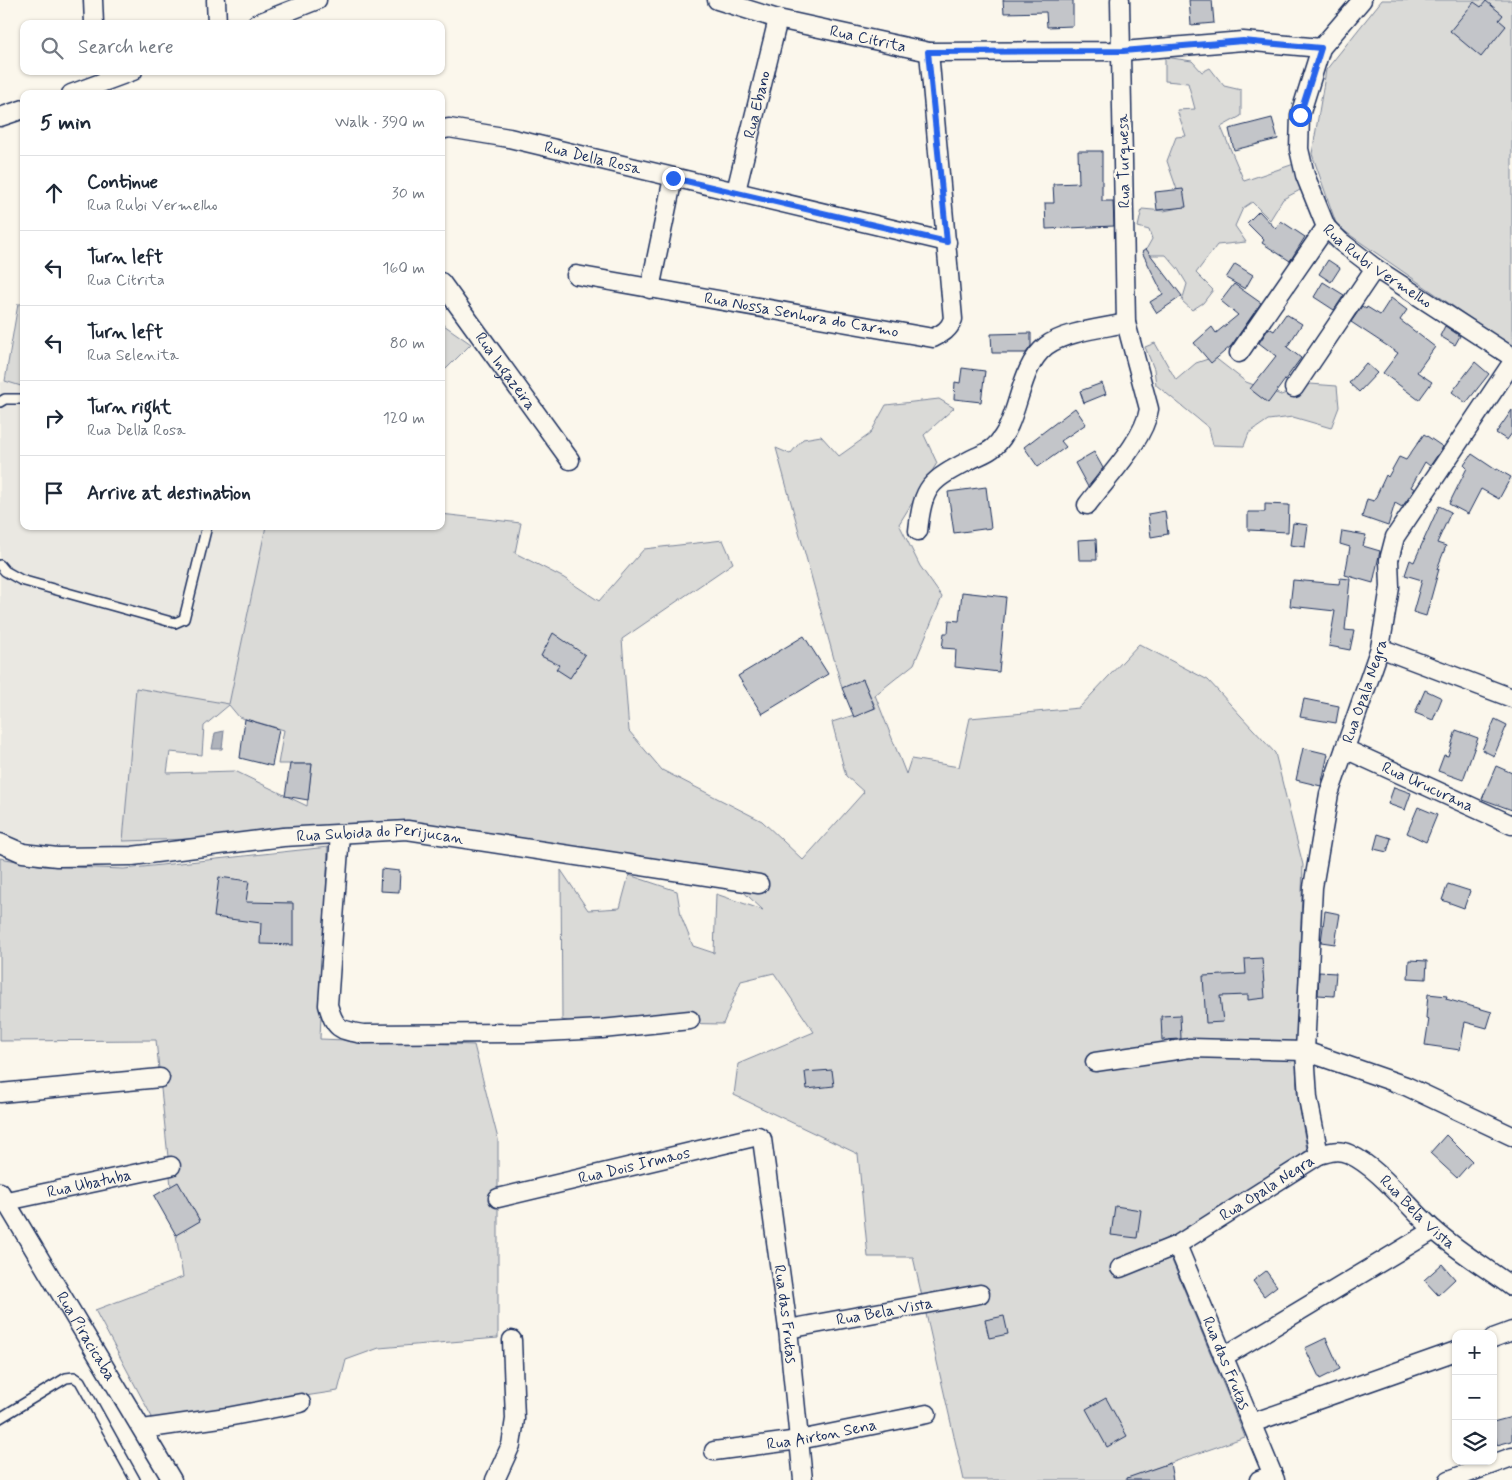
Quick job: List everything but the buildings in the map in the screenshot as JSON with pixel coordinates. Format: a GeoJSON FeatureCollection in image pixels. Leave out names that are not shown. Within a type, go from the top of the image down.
{"type":"FeatureCollection","features":[{"type":"Feature","properties":{"kind":"street"},"geometry":{"type":"LineString","coordinates":[[93,0],[94,20]]}},
{"type":"Feature","properties":{"kind":"street"},"geometry":{"type":"LineString","coordinates":[[216,0],[217,20]]}},
{"type":"Feature","properties":{"kind":"street"},"geometry":{"type":"LineString","coordinates":[[266,20],[317,0]]}},
{"type":"Feature","properties":{"kind":"street","name":"Rua Citrita"},"geometry":{"type":"LineString","coordinates":[[717,0],[778,19],[928,52],[1123,51],[1243,41],[1321,48]]}},
{"type":"Feature","properties":{"kind":"street","name":"Rua Turquesa"},"geometry":{"type":"LineString","coordinates":[[1087,504],[1138,438],[1147,422],[1148,409],[1126,322],[1123,51],[1120,0]]}},
{"type":"Feature","properties":{"kind":"street"},"geometry":{"type":"LineString","coordinates":[[1321,48],[1362,0]]}},
{"type":"Feature","properties":{"kind":"street","name":"Rua Ebano"},"geometry":{"type":"LineString","coordinates":[[736,191],[778,19]]}},
{"type":"Feature","properties":{"kind":"street","name":"Rua Rubi Vermelho"},"geometry":{"type":"LineString","coordinates":[[1321,48],[1300,115],[1299,149],[1305,175],[1326,227],[1341,242],[1375,268],[1512,357]]}},
{"type":"Feature","properties":{"kind":"street"},"geometry":{"type":"LineString","coordinates":[[928,52],[947,242]]}},
{"type":"Feature","properties":{"kind":"street"},"geometry":{"type":"LineString","coordinates":[[78,90],[97,78],[112,75]]}},
{"type":"Feature","properties":{"kind":"street"},"geometry":{"type":"LineString","coordinates":[[0,117],[20,110]]}},
{"type":"Feature","properties":{"kind":"street","name":"Rua Della Rosa"},"geometry":{"type":"LineString","coordinates":[[445,129],[449,128],[509,138],[947,242]]}},
{"type":"Feature","properties":{"kind":"street"},"geometry":{"type":"LineString","coordinates":[[650,289],[673,178]]}},
{"type":"Feature","properties":{"kind":"street"},"geometry":{"type":"LineString","coordinates":[[1239,353],[1326,227]]}},
{"type":"Feature","properties":{"kind":"street","name":"Rua Nossa Senhora do Carmo"},"geometry":{"type":"LineString","coordinates":[[576,276],[932,338],[950,327],[954,319],[947,242]]}},
{"type":"Feature","properties":{"kind":"street"},"geometry":{"type":"LineString","coordinates":[[1294,388],[1375,268]]}},
{"type":"Feature","properties":{"kind":"street","name":"Rua Ingazeira"},"geometry":{"type":"LineString","coordinates":[[445,288],[570,460]]}},
{"type":"Feature","properties":{"kind":"street"},"geometry":{"type":"LineString","coordinates":[[918,531],[921,502],[927,489],[941,475],[994,448],[1004,434],[1034,358],[1056,339],[1126,322]]}},
{"type":"Feature","properties":{"kind":"street","name":"Rua Opala Negra"},"geometry":{"type":"LineString","coordinates":[[1120,1268],[1177,1245],[1319,1155],[1308,1098],[1305,1051],[1313,887],[1329,794],[1380,648],[1390,587],[1390,560],[1395,537],[1512,363]]}},
{"type":"Feature","properties":{"kind":"street"},"geometry":{"type":"LineString","coordinates":[[1380,648],[1512,698]]}},
{"type":"Feature","properties":{"kind":"street","name":"Rua Urucurana"},"geometry":{"type":"LineString","coordinates":[[1344,749],[1512,825]]}},
{"type":"Feature","properties":{"kind":"street","name":"Rua Subida do Perijucan"},"geometry":{"type":"LineString","coordinates":[[0,843],[24,853],[57,857],[132,856],[283,837],[407,830],[759,884]]}},
{"type":"Feature","properties":{"kind":"street"},"geometry":{"type":"LineString","coordinates":[[340,834],[328,1005],[332,1020],[341,1030],[363,1034],[526,1033],[602,1029],[690,1020]]}},
{"type":"Feature","properties":{"kind":"street"},"geometry":{"type":"LineString","coordinates":[[1095,1062],[1190,1048],[1305,1051],[1406,1086],[1512,1136]]}},
{"type":"Feature","properties":{"kind":"street"},"geometry":{"type":"LineString","coordinates":[[0,1093],[160,1078]]}},
{"type":"Feature","properties":{"kind":"street","name":"Rua Dois Irmaos"},"geometry":{"type":"LineString","coordinates":[[498,1198],[758,1136],[762,1139],[765,1147]]}},
{"type":"Feature","properties":{"kind":"street","name":"Rua das Frutas"},"geometry":{"type":"LineString","coordinates":[[765,1147],[788,1329],[803,1480]]}},
{"type":"Feature","properties":{"kind":"street","name":"Rua Bela Vista"},"geometry":{"type":"LineString","coordinates":[[1319,1155],[1332,1151],[1346,1152],[1358,1158],[1406,1200],[1434,1230],[1512,1286]]}},
{"type":"Feature","properties":{"kind":"street","name":"Rua Ubatuba"},"geometry":{"type":"LineString","coordinates":[[4,1196],[171,1166]]}},
{"type":"Feature","properties":{"kind":"street","name":"Rua Piracicaba"},"geometry":{"type":"LineString","coordinates":[[4,1196],[172,1480]]}},
{"type":"Feature","properties":{"kind":"street"},"geometry":{"type":"LineString","coordinates":[[1223,1357],[1434,1230]]}},
{"type":"Feature","properties":{"kind":"street","name":"Rua das Frutas"},"geometry":{"type":"LineString","coordinates":[[1177,1245],[1252,1424],[1269,1478]]}},
{"type":"Feature","properties":{"kind":"street","name":"Rua Bela Vista"},"geometry":{"type":"LineString","coordinates":[[788,1329],[980,1294]]}},
{"type":"Feature","properties":{"kind":"street"},"geometry":{"type":"LineString","coordinates":[[1497,1337],[1512,1331]]}},
{"type":"Feature","properties":{"kind":"street"},"geometry":{"type":"LineString","coordinates":[[494,1480],[512,1444],[515,1419],[512,1340]]}},
{"type":"Feature","properties":{"kind":"street"},"geometry":{"type":"LineString","coordinates":[[1252,1424],[1452,1352]]}},
{"type":"Feature","properties":{"kind":"street"},"geometry":{"type":"LineString","coordinates":[[143,1429],[227,1417],[301,1403]]}},
{"type":"Feature","properties":{"kind":"street","name":"Rua Airton Sena"},"geometry":{"type":"LineString","coordinates":[[714,1452],[799,1440],[927,1414]]}},
{"type":"Feature","properties":{"kind":"street"},"geometry":{"type":"LineString","coordinates":[[1449,1480],[1512,1457]]}},
{"type":"Feature","properties":{"kind":"lane"},"geometry":{"type":"LineString","coordinates":[[0,402],[5,399],[20,399]]}},
{"type":"Feature","properties":{"kind":"lane"},"geometry":{"type":"LineString","coordinates":[[0,565],[5,571],[21,580],[175,623],[184,619],[206,530]]}},
{"type":"Feature","properties":{"kind":"lane","name":"Rua Piracicaba"},"geometry":{"type":"LineString","coordinates":[[0,1418],[66,1378],[74,1377],[80,1381],[135,1480]]}},
{"type":"Feature","properties":{"kind":"shaded area"},"geometry":{"type":"Polygon","coordinates":[[[1382,0],[1512,0],[1512,347],[1337,226],[1312,154],[1326,70],[1382,0]]]}},
{"type":"Feature","properties":{"kind":"shaded area"},"geometry":{"type":"Polygon","coordinates":[[[1165,57],[1192,61],[1202,72],[1210,68],[1224,86],[1241,90],[1241,116],[1221,127],[1244,181],[1294,164],[1302,189],[1283,199],[1270,220],[1252,202],[1243,208],[1235,226],[1246,242],[1217,245],[1196,273],[1213,290],[1203,303],[1192,310],[1182,301],[1187,284],[1178,269],[1166,255],[1143,255],[1152,239],[1149,230],[1138,227],[1142,209],[1164,211],[1183,207],[1167,161],[1176,137],[1186,136],[1177,110],[1195,109],[1188,83],[1165,81],[1165,57]]]}},
{"type":"Feature","properties":{"kind":"shaded area"},"geometry":{"type":"Polygon","coordinates":[[[18,304],[20,304],[20,386],[5,381],[18,304]]]}},
{"type":"Feature","properties":{"kind":"shaded area"},"geometry":{"type":"Polygon","coordinates":[[[445,326],[471,344],[445,369],[445,326]]]}},
{"type":"Feature","properties":{"kind":"shaded area"},"geometry":{"type":"Polygon","coordinates":[[[1155,343],[1176,380],[1196,363],[1214,357],[1246,382],[1281,395],[1310,384],[1337,386],[1339,407],[1331,428],[1293,417],[1268,420],[1249,433],[1244,446],[1213,445],[1209,428],[1156,385],[1154,369],[1145,347],[1155,343]]]}},
{"type":"Feature","properties":{"kind":"shaded area"},"geometry":{"type":"Polygon","coordinates":[[[5,381],[20,384],[20,530],[265,530],[229,704],[142,694],[144,847],[53,848],[18,839],[0,831],[0,383],[5,381]]]}},
{"type":"Feature","properties":{"kind":"shaded area"},"geometry":{"type":"Polygon","coordinates":[[[939,399],[954,408],[924,435],[937,463],[899,524],[920,566],[942,597],[914,664],[875,695],[906,774],[911,759],[959,767],[970,718],[1079,708],[1139,644],[1208,680],[1275,753],[1303,865],[1296,1059],[1297,1093],[1307,1150],[1171,1258],[1245,1437],[1145,1472],[1145,1480],[964,1480],[913,1257],[868,1257],[858,1154],[734,1095],[738,1064],[814,1032],[774,973],[741,981],[723,1024],[662,1023],[602,1029],[562,1020],[561,870],[588,910],[620,908],[629,875],[677,891],[681,916],[693,946],[714,953],[716,894],[763,910],[719,869],[492,843],[407,830],[294,836],[123,841],[136,688],[229,704],[265,530],[445,530],[445,514],[521,523],[515,553],[564,578],[599,601],[644,549],[723,540],[733,563],[622,639],[629,731],[662,770],[762,821],[803,860],[864,792],[846,776],[832,722],[876,708],[863,680],[842,688],[776,448],[790,454],[803,439],[821,436],[839,456],[870,434],[886,405],[939,399]],[[229,705],[204,726],[202,755],[170,752],[167,773],[235,771],[307,806],[312,764],[278,764],[284,730],[239,717],[229,705]]]}},
{"type":"Feature","properties":{"kind":"shaded area"},"geometry":{"type":"Polygon","coordinates":[[[224,731],[222,749],[212,749],[215,733],[224,731]]]}},
{"type":"Feature","properties":{"kind":"shaded area"},"geometry":{"type":"Polygon","coordinates":[[[328,847],[320,1039],[474,1045],[498,1139],[498,1338],[379,1348],[346,1360],[338,1391],[153,1419],[95,1310],[183,1277],[176,1235],[156,1040],[0,1041],[0,858],[44,866],[124,869],[328,847]]]}},
{"type":"Feature","properties":{"kind":"route"},"geometry":{"type":"LineString","coordinates":[[673,178],[736,191],[947,242],[940,153],[928,52],[1123,51],[1243,41],[1321,48],[1300,115]]}}]}
